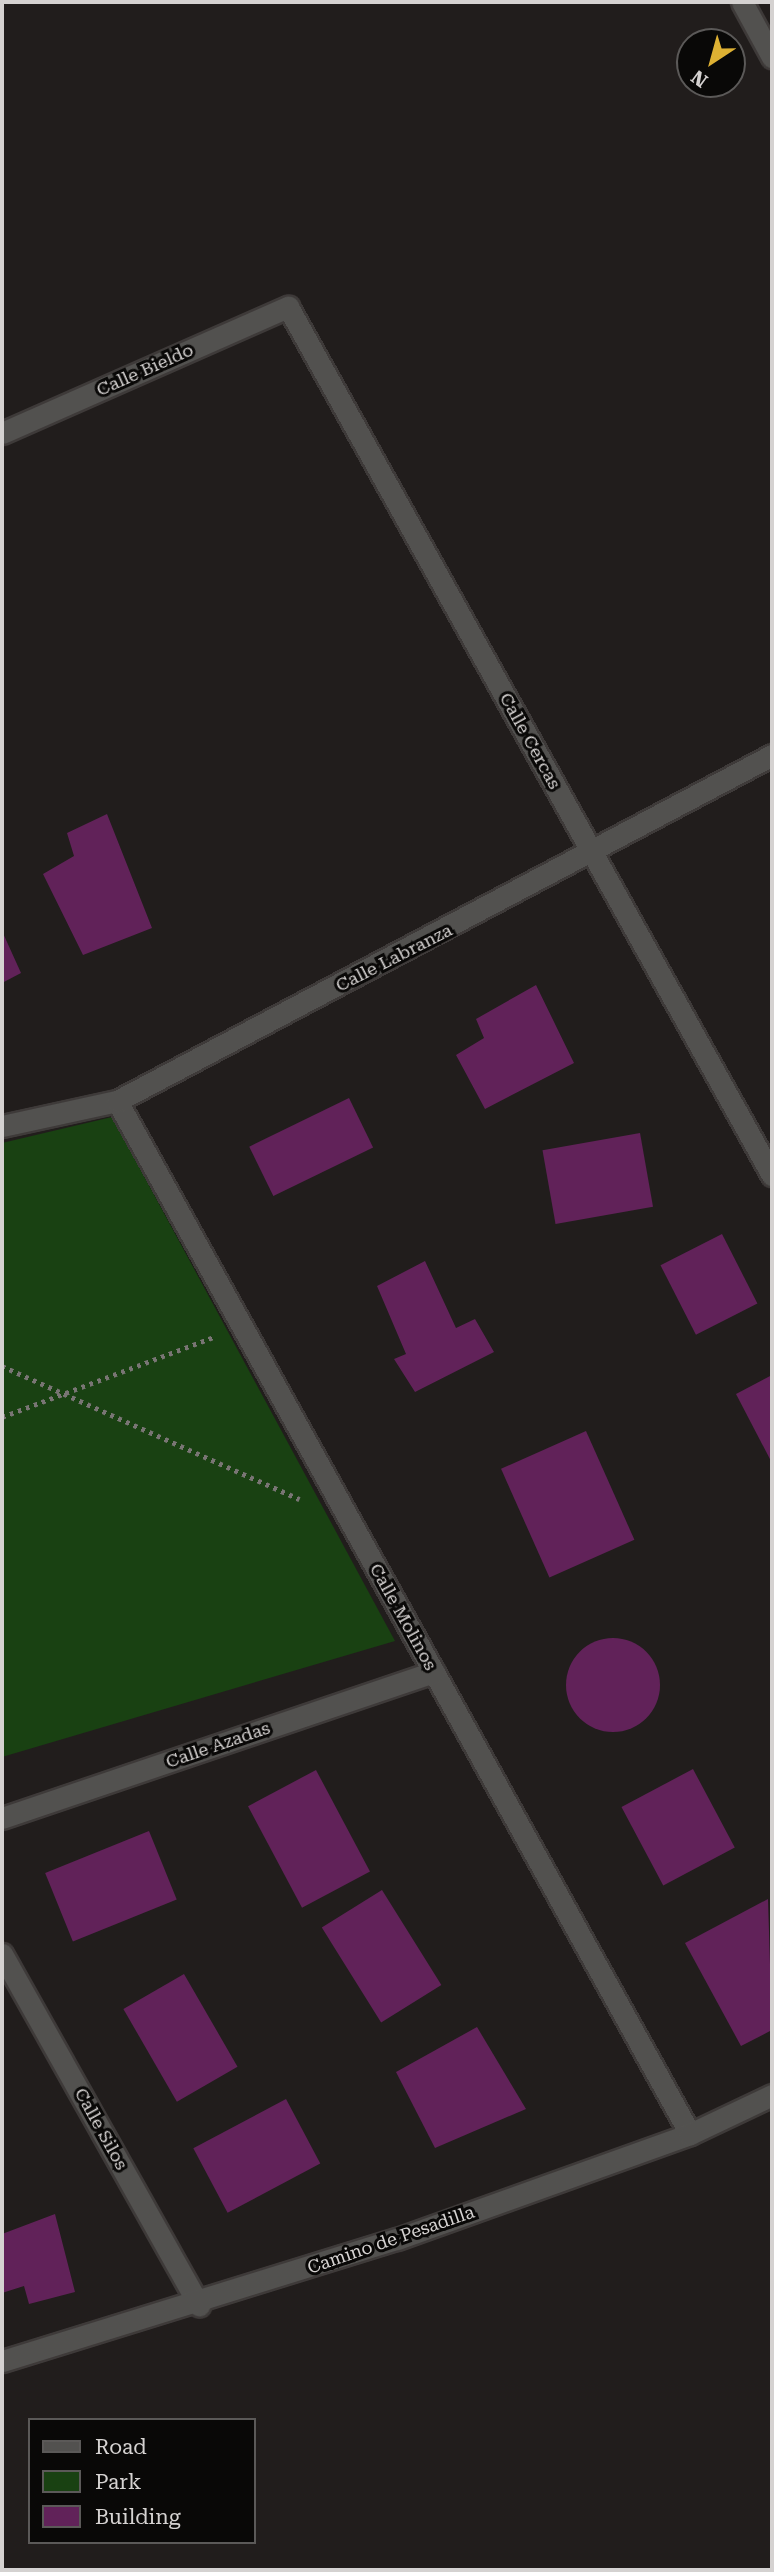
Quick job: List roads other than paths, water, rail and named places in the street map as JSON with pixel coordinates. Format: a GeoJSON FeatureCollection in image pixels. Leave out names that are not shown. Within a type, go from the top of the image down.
{"type":"FeatureCollection","features":[{"type":"Feature","properties":{"kind":"street"},"geometry":{"type":"LineString","coordinates":[[742,2],[772,57]]}},
{"type":"Feature","properties":{"kind":"street","name":"Calle Bieldo"},"geometry":{"type":"LineString","coordinates":[[2,432],[288,307]]}},
{"type":"Feature","properties":{"kind":"street","name":"Calle Cercas"},"geometry":{"type":"LineString","coordinates":[[288,307],[772,1175]]}},
{"type":"Feature","properties":{"kind":"street","name":"Calle Labranza"},"geometry":{"type":"LineString","coordinates":[[2,1126],[117,1101],[593,855],[772,755]]}},
{"type":"Feature","properties":{"kind":"street","name":"Calle Molinos"},"geometry":{"type":"LineString","coordinates":[[117,1101],[690,2134]]}},
{"type":"Feature","properties":{"kind":"street","name":"Calle Azadas"},"geometry":{"type":"LineString","coordinates":[[2,1818],[434,1672]]}},
{"type":"Feature","properties":{"kind":"street","name":"Calle Silos"},"geometry":{"type":"LineString","coordinates":[[2,1954],[199,2305]]}},
{"type":"Feature","properties":{"kind":"street","name":"Camino de Pesadilla"},"geometry":{"type":"LineString","coordinates":[[2,2361],[199,2305],[690,2134],[772,2095]]}}]}
